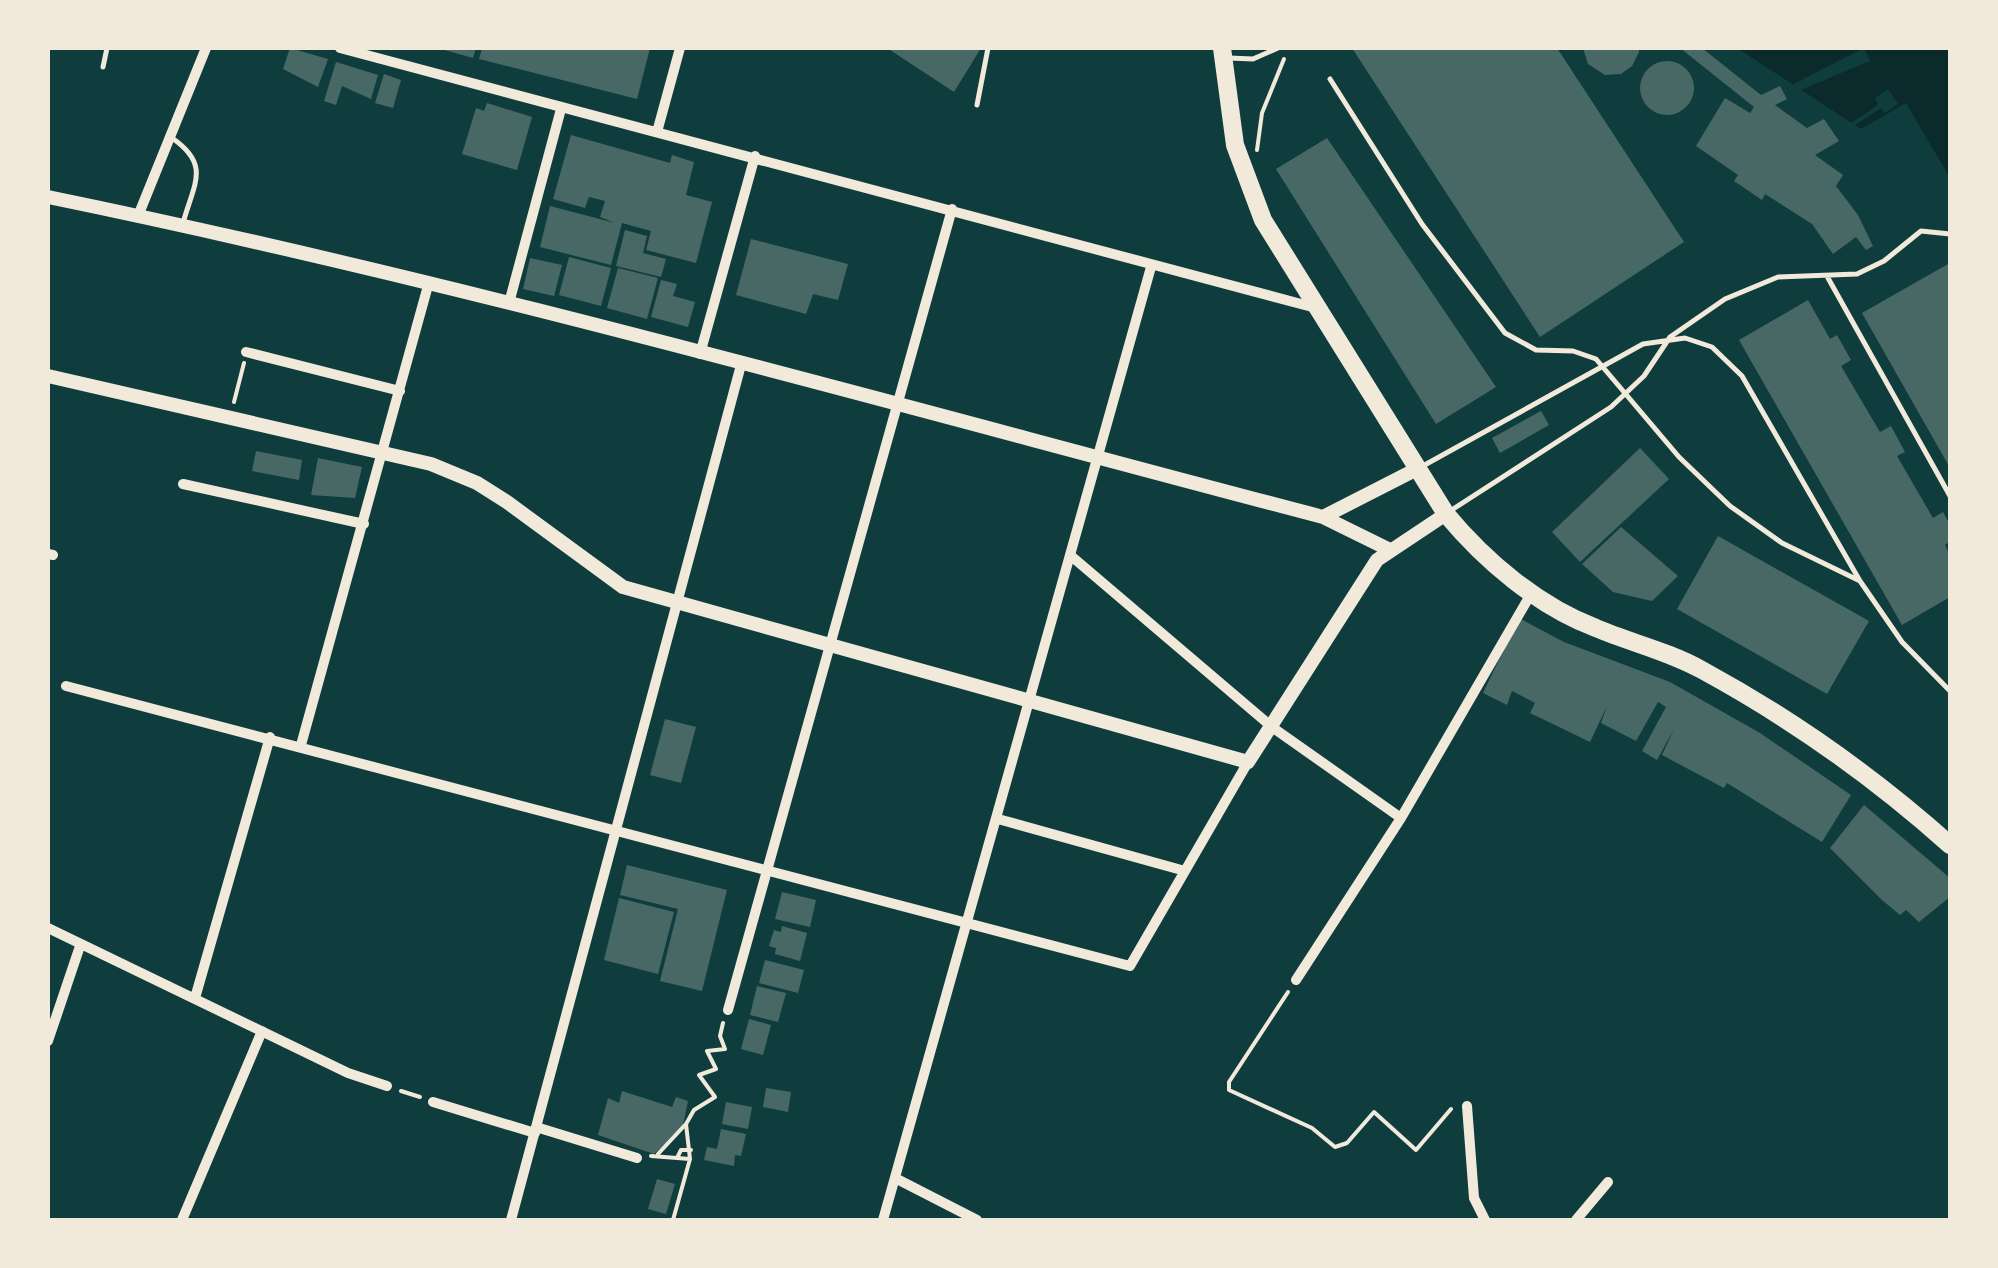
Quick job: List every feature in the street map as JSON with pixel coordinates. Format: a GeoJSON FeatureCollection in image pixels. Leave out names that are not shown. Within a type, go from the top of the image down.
{"type":"FeatureCollection","features":[{"type":"Feature","properties":{"kind":"main road"},"geometry":{"type":"LineString","coordinates":[[1221,50],[1232,132],[1248,185],[1316,308],[1446,514],[1490,560],[1532,592],[1581,622],[1692,664],[1794,724],[1879,784],[1950,845]]}},
{"type":"Feature","properties":{"kind":"street"},"geometry":{"type":"LineString","coordinates":[[138,216],[206,48]]}},
{"type":"Feature","properties":{"kind":"street"},"geometry":{"type":"LineString","coordinates":[[340,48],[1316,308]]}},
{"type":"Feature","properties":{"kind":"street"},"geometry":{"type":"LineString","coordinates":[[657,132],[680,48]]}},
{"type":"Feature","properties":{"kind":"street"},"geometry":{"type":"LineString","coordinates":[[509,304],[562,109]]}},
{"type":"Feature","properties":{"kind":"street"},"geometry":{"type":"LineString","coordinates":[[700,354],[756,156]]}},
{"type":"Feature","properties":{"kind":"street"},"geometry":{"type":"LineString","coordinates":[[48,197],[429,282],[1323,517],[1388,549]]}},
{"type":"Feature","properties":{"kind":"street"},"geometry":{"type":"LineString","coordinates":[[728,1010],[952,209]]}},
{"type":"Feature","properties":{"kind":"street"},"geometry":{"type":"LineString","coordinates":[[883,1220],[1151,266]]}},
{"type":"Feature","properties":{"kind":"street"},"geometry":{"type":"LineString","coordinates":[[301,744],[429,282]]}},
{"type":"Feature","properties":{"kind":"street"},"geometry":{"type":"LineString","coordinates":[[246,352],[400,391]]}},
{"type":"Feature","properties":{"kind":"street"},"geometry":{"type":"LineString","coordinates":[[511,1220],[741,365]]}},
{"type":"Feature","properties":{"kind":"street"},"geometry":{"type":"LineString","coordinates":[[48,376],[384,450],[477,483],[536,522],[604,577],[636,592],[1248,762]]}},
{"type":"Feature","properties":{"kind":"street"},"geometry":{"type":"LineString","coordinates":[[1323,517],[1418,469]]}},
{"type":"Feature","properties":{"kind":"street"},"geometry":{"type":"LineString","coordinates":[[183,484],[364,524]]}},
{"type":"Feature","properties":{"kind":"street"},"geometry":{"type":"LineString","coordinates":[[66,686],[301,744],[1130,966],[1248,762],[1368,574],[1388,549],[1446,514]]}},
{"type":"Feature","properties":{"kind":"street"},"geometry":{"type":"LineString","coordinates":[[1070,555],[1272,727],[1401,818]]}},
{"type":"Feature","properties":{"kind":"street"},"geometry":{"type":"LineString","coordinates":[[1296,980],[1401,818],[1532,592]]}},
{"type":"Feature","properties":{"kind":"street"},"geometry":{"type":"LineString","coordinates":[[195,998],[270,737]]}},
{"type":"Feature","properties":{"kind":"street"},"geometry":{"type":"LineString","coordinates":[[998,819],[1184,870]]}},
{"type":"Feature","properties":{"kind":"street"},"geometry":{"type":"LineString","coordinates":[[48,928],[386,1086]]}},
{"type":"Feature","properties":{"kind":"street"},"geometry":{"type":"LineString","coordinates":[[48,1040],[80,946]]}},
{"type":"Feature","properties":{"kind":"street"},"geometry":{"type":"LineString","coordinates":[[182,1220],[262,1030]]}},
{"type":"Feature","properties":{"kind":"street"},"geometry":{"type":"LineString","coordinates":[[433,1102],[637,1158]]}},
{"type":"Feature","properties":{"kind":"street"},"geometry":{"type":"LineString","coordinates":[[1467,1106],[1474,1198],[1485,1220]]}},
{"type":"Feature","properties":{"kind":"street"},"geometry":{"type":"LineString","coordinates":[[895,1178],[978,1220]]}},
{"type":"Feature","properties":{"kind":"street"},"geometry":{"type":"LineString","coordinates":[[1576,1220],[1608,1182]]}},
{"type":"Feature","properties":{"kind":"lane"},"geometry":{"type":"LineString","coordinates":[[103,67],[106,48]]}},
{"type":"Feature","properties":{"kind":"lane"},"geometry":{"type":"LineString","coordinates":[[978,105],[988,48]]}},
{"type":"Feature","properties":{"kind":"lane"},"geometry":{"type":"LineString","coordinates":[[1221,50],[1245,60],[1278,48]]}},
{"type":"Feature","properties":{"kind":"lane"},"geometry":{"type":"LineString","coordinates":[[1330,79],[1422,224],[1505,333],[1524,346],[1574,350],[1604,366],[1679,457],[1730,506],[1782,543],[1860,582]]}},
{"type":"Feature","properties":{"kind":"lane"},"geometry":{"type":"LineString","coordinates":[[170,136],[194,153],[198,164],[182,226]]}},
{"type":"Feature","properties":{"kind":"lane"},"geometry":{"type":"LineString","coordinates":[[1446,514],[1627,394],[1670,338],[1706,310],[1760,282],[1795,275],[1828,278],[1871,269],[1921,231],[1950,234]]}},
{"type":"Feature","properties":{"kind":"lane"},"geometry":{"type":"LineString","coordinates":[[1828,278],[1950,496]]}},
{"type":"Feature","properties":{"kind":"lane"},"geometry":{"type":"LineString","coordinates":[[1418,469],[1643,344],[1670,338],[1712,347],[1734,364],[1860,582],[1902,642],[1950,691]]}},
{"type":"Feature","properties":{"kind":"path"},"geometry":{"type":"LineString","coordinates":[[1257,154],[1262,113],[1288,48]]}},
{"type":"Feature","properties":{"kind":"path"},"geometry":{"type":"LineString","coordinates":[[231,416],[246,352]]}},
{"type":"Feature","properties":{"kind":"path"},"geometry":{"type":"LineString","coordinates":[[1296,980],[1228,1082],[1230,1090],[1312,1128],[1329,1147],[1347,1143],[1374,1112],[1416,1150],[1455,1105],[1467,1106]]}},
{"type":"Feature","properties":{"kind":"path"},"geometry":{"type":"LineString","coordinates":[[658,1154],[694,1110],[715,1097],[699,1075],[716,1069],[707,1052],[725,1049],[721,1030],[728,1010]]}},
{"type":"Feature","properties":{"kind":"path"},"geometry":{"type":"LineString","coordinates":[[386,1086],[433,1102]]}},
{"type":"Feature","properties":{"kind":"path"},"geometry":{"type":"LineString","coordinates":[[674,1220],[690,1159],[686,1124]]}},
{"type":"Feature","properties":{"kind":"path"},"geometry":{"type":"LineString","coordinates":[[677,1158],[681,1150],[691,1150]]}},
{"type":"Feature","properties":{"kind":"path"},"geometry":{"type":"LineString","coordinates":[[637,1158],[658,1154],[690,1159]]}},
{"type":"Feature","properties":{"kind":"water"},"geometry":{"type":"Polygon","coordinates":[[[1737,48],[1950,48],[1950,178],[1906,103],[1861,129],[1737,48]]]}},
{"type":"Feature","properties":{"kind":"pier"},"geometry":{"type":"Polygon","coordinates":[[[1864,48],[1870,61],[1796,92],[1787,87],[1864,48]]]}},
{"type":"Feature","properties":{"kind":"pier"},"geometry":{"type":"Polygon","coordinates":[[[1888,89],[1898,104],[1885,113],[1881,108],[1851,128],[1848,125],[1878,105],[1875,98],[1888,89]]]}},
{"type":"Feature","properties":{"kind":"building"},"geometry":{"type":"Polygon","coordinates":[[[290,48],[328,59],[318,87],[283,69],[290,48]]]}},
{"type":"Feature","properties":{"kind":"building"},"geometry":{"type":"Polygon","coordinates":[[[441,48],[476,48],[473,58],[441,48]]]}},
{"type":"Feature","properties":{"kind":"building"},"geometry":{"type":"Polygon","coordinates":[[[482,48],[650,48],[637,99],[479,59],[482,48]]]}},
{"type":"Feature","properties":{"kind":"building"},"geometry":{"type":"Polygon","coordinates":[[[887,48],[981,48],[954,92],[887,48]]]}},
{"type":"Feature","properties":{"kind":"building"},"geometry":{"type":"Polygon","coordinates":[[[1352,48],[1557,48],[1684,242],[1540,337],[1352,48]]]}},
{"type":"Feature","properties":{"kind":"building"},"geometry":{"type":"Polygon","coordinates":[[[1583,48],[1639,48],[1639,52],[1632,66],[1621,74],[1605,75],[1588,64],[1583,48]]]}},
{"type":"Feature","properties":{"kind":"building"},"geometry":{"type":"Polygon","coordinates":[[[1680,48],[1702,48],[1761,95],[1780,86],[1787,99],[1775,105],[1807,128],[1824,119],[1839,141],[1815,155],[1843,175],[1836,186],[1858,215],[1873,246],[1866,250],[1856,237],[1833,254],[1812,224],[1765,194],[1762,200],[1734,181],[1738,175],[1696,146],[1725,98],[1750,113],[1754,107],[1680,48]]]}},
{"type":"Feature","properties":{"kind":"building"},"geometry":{"type":"Polygon","coordinates":[[[1667,61],[1686,69],[1694,88],[1686,107],[1667,115],[1648,107],[1640,88],[1648,69],[1667,61]]]}},
{"type":"Feature","properties":{"kind":"building"},"geometry":{"type":"Polygon","coordinates":[[[336,62],[378,75],[371,99],[342,86],[336,105],[324,101],[336,62]]]}},
{"type":"Feature","properties":{"kind":"building"},"geometry":{"type":"Polygon","coordinates":[[[384,74],[401,80],[393,108],[375,103],[384,74]]]}},
{"type":"Feature","properties":{"kind":"building"},"geometry":{"type":"Polygon","coordinates":[[[487,103],[532,117],[517,170],[462,154],[476,108],[484,111],[487,103]]]}},
{"type":"Feature","properties":{"kind":"building"},"geometry":{"type":"Polygon","coordinates":[[[571,135],[670,163],[672,155],[694,162],[686,195],[712,202],[696,263],[646,250],[651,231],[622,223],[611,265],[540,247],[550,206],[615,223],[600,217],[605,201],[589,197],[585,208],[553,199],[571,135]]]}},
{"type":"Feature","properties":{"kind":"building"},"geometry":{"type":"Polygon","coordinates":[[[1327,138],[1496,387],[1436,424],[1276,169],[1327,138]]]}},
{"type":"Feature","properties":{"kind":"building"},"geometry":{"type":"Polygon","coordinates":[[[625,230],[647,236],[643,253],[666,259],[661,277],[616,266],[625,230]]]}},
{"type":"Feature","properties":{"kind":"building"},"geometry":{"type":"Polygon","coordinates":[[[751,239],[848,264],[838,300],[813,294],[806,314],[736,295],[751,239]]]}},
{"type":"Feature","properties":{"kind":"building"},"geometry":{"type":"Polygon","coordinates":[[[569,257],[611,268],[601,306],[559,295],[569,257]]]}},
{"type":"Feature","properties":{"kind":"building"},"geometry":{"type":"Polygon","coordinates":[[[530,258],[562,265],[554,296],[523,289],[530,258]]]}},
{"type":"Feature","properties":{"kind":"building"},"geometry":{"type":"Polygon","coordinates":[[[1948,264],[1950,270],[1950,468],[1862,313],[1948,264]]]}},
{"type":"Feature","properties":{"kind":"building"},"geometry":{"type":"Polygon","coordinates":[[[618,268],[658,278],[647,319],[607,308],[618,268]]]}},
{"type":"Feature","properties":{"kind":"building"},"geometry":{"type":"Polygon","coordinates":[[[661,280],[677,284],[673,296],[695,302],[688,327],[651,317],[661,280]]]}},
{"type":"Feature","properties":{"kind":"building"},"geometry":{"type":"Polygon","coordinates":[[[1808,300],[1830,339],[1837,335],[1851,360],[1841,366],[1880,432],[1891,426],[1905,452],[1897,456],[1933,518],[1943,512],[1950,525],[1950,541],[1945,545],[1950,555],[1950,597],[1902,625],[1739,340],[1808,300]]]}},
{"type":"Feature","properties":{"kind":"building"},"geometry":{"type":"Polygon","coordinates":[[[1541,411],[1549,425],[1500,453],[1492,438],[1541,411]]]}},
{"type":"Feature","properties":{"kind":"building"},"geometry":{"type":"Polygon","coordinates":[[[1640,448],[1669,479],[1580,562],[1552,532],[1640,448]]]}},
{"type":"Feature","properties":{"kind":"building"},"geometry":{"type":"Polygon","coordinates":[[[256,451],[302,460],[299,480],[252,471],[256,451]]]}},
{"type":"Feature","properties":{"kind":"building"},"geometry":{"type":"Polygon","coordinates":[[[318,458],[362,467],[355,498],[311,495],[318,458]]]}},
{"type":"Feature","properties":{"kind":"building"},"geometry":{"type":"Polygon","coordinates":[[[1621,527],[1678,576],[1652,601],[1613,592],[1582,564],[1621,527]]]}},
{"type":"Feature","properties":{"kind":"building"},"geometry":{"type":"Polygon","coordinates":[[[1718,536],[1869,621],[1827,694],[1677,609],[1718,536]]]}},
{"type":"Feature","properties":{"kind":"building"},"geometry":{"type":"Polygon","coordinates":[[[1519,618],[1564,642],[1670,682],[1760,733],[1851,795],[1822,842],[1727,783],[1724,788],[1662,755],[1674,729],[1657,760],[1642,751],[1666,707],[1658,702],[1636,741],[1601,723],[1607,706],[1590,742],[1530,713],[1535,703],[1512,691],[1507,705],[1483,693],[1519,618]]]}},
{"type":"Feature","properties":{"kind":"building"},"geometry":{"type":"Polygon","coordinates":[[[665,719],[696,727],[681,783],[650,775],[665,719]]]}},
{"type":"Feature","properties":{"kind":"building"},"geometry":{"type":"Polygon","coordinates":[[[1864,805],[1950,878],[1950,897],[1919,922],[1906,910],[1900,915],[1830,848],[1864,805]]]}},
{"type":"Feature","properties":{"kind":"building"},"geometry":{"type":"Polygon","coordinates":[[[627,865],[727,890],[702,991],[660,981],[678,909],[620,895],[627,865]]]}},
{"type":"Feature","properties":{"kind":"building"},"geometry":{"type":"Polygon","coordinates":[[[782,892],[816,900],[810,927],[775,919],[782,892]]]}},
{"type":"Feature","properties":{"kind":"building"},"geometry":{"type":"Polygon","coordinates":[[[619,898],[674,912],[658,974],[604,960],[619,898]]]}},
{"type":"Feature","properties":{"kind":"building"},"geometry":{"type":"Polygon","coordinates":[[[782,926],[807,933],[800,961],[775,954],[776,948],[769,946],[774,930],[781,932],[782,926]]]}},
{"type":"Feature","properties":{"kind":"building"},"geometry":{"type":"Polygon","coordinates":[[[765,960],[804,970],[798,993],[759,983],[765,960]]]}},
{"type":"Feature","properties":{"kind":"building"},"geometry":{"type":"Polygon","coordinates":[[[757,986],[786,993],[778,1022],[750,1015],[757,986]]]}},
{"type":"Feature","properties":{"kind":"building"},"geometry":{"type":"Polygon","coordinates":[[[749,1019],[771,1025],[763,1055],[741,1049],[749,1019]]]}},
{"type":"Feature","properties":{"kind":"building"},"geometry":{"type":"Polygon","coordinates":[[[766,1088],[791,1092],[788,1112],[763,1107],[766,1088]]]}},
{"type":"Feature","properties":{"kind":"building"},"geometry":{"type":"Polygon","coordinates":[[[622,1091],[672,1107],[676,1097],[688,1101],[682,1130],[654,1154],[598,1135],[608,1098],[619,1103],[622,1091]]]}},
{"type":"Feature","properties":{"kind":"building"},"geometry":{"type":"Polygon","coordinates":[[[726,1102],[752,1107],[748,1129],[722,1124],[726,1102]]]}},
{"type":"Feature","properties":{"kind":"building"},"geometry":{"type":"Polygon","coordinates":[[[721,1129],[746,1134],[741,1156],[735,1155],[734,1166],[704,1160],[707,1147],[717,1149],[721,1129]]]}},
{"type":"Feature","properties":{"kind":"building"},"geometry":{"type":"Polygon","coordinates":[[[657,1179],[675,1184],[666,1214],[648,1209],[657,1179]]]}}]}
